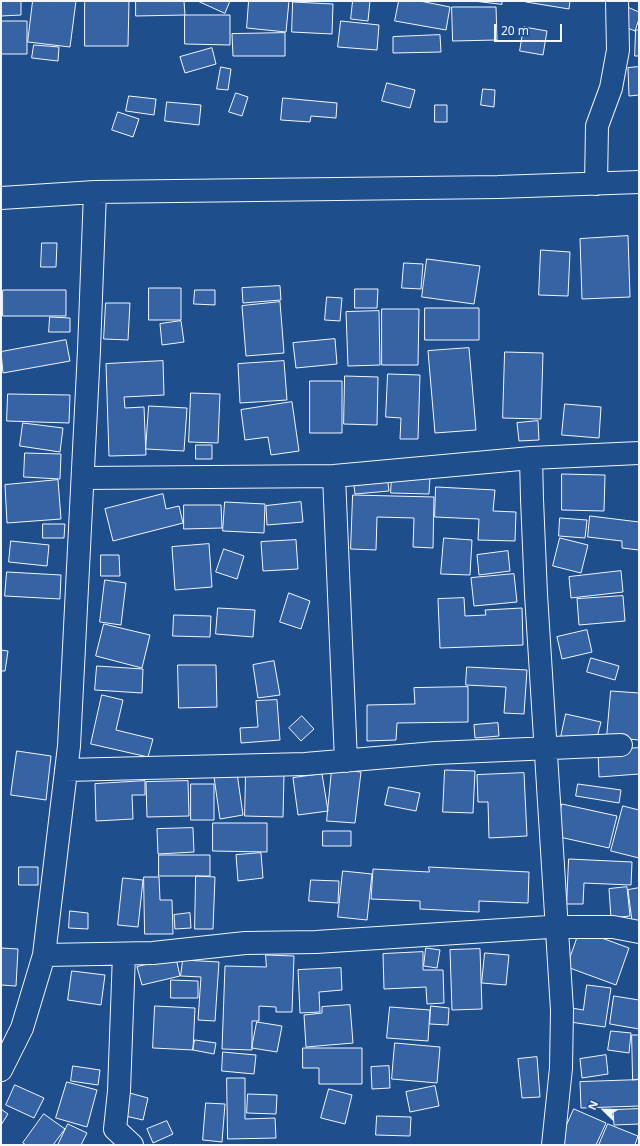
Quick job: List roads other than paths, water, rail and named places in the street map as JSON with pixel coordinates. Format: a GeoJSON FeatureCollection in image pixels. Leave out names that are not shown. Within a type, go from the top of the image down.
{"type":"FeatureCollection","features":[{"type":"Feature","properties":{"kind":"street"},"geometry":{"type":"LineString","coordinates":[[596,184],[597,126],[611,88],[618,50],[617,1]]}},
{"type":"Feature","properties":{"kind":"street"},"geometry":{"type":"LineString","coordinates":[[1,198],[95,192],[498,187],[639,182]]}},
{"type":"Feature","properties":{"kind":"street"},"geometry":{"type":"LineString","coordinates":[[1,1070],[22,1028],[44,955],[69,746],[83,478],[95,192]]}},
{"type":"Feature","properties":{"kind":"street"},"geometry":{"type":"LineString","coordinates":[[83,478],[334,476],[531,458],[639,453]]}},
{"type":"Feature","properties":{"kind":"street"},"geometry":{"type":"LineString","coordinates":[[531,458],[545,748],[562,1010],[561,1068],[553,1145]]}},
{"type":"Feature","properties":{"kind":"street"},"geometry":{"type":"LineString","coordinates":[[334,476],[346,761]]}},
{"type":"Feature","properties":{"kind":"street"},"geometry":{"type":"LineString","coordinates":[[66,770],[305,764],[435,753],[621,745]]}},
{"type":"Feature","properties":{"kind":"street"},"geometry":{"type":"LineString","coordinates":[[44,955],[153,953],[245,943],[316,942],[556,927],[613,927],[639,932]]}},
{"type":"Feature","properties":{"kind":"street"},"geometry":{"type":"LineString","coordinates":[[124,954],[119,1091],[115,1129],[132,1145]]}}]}
